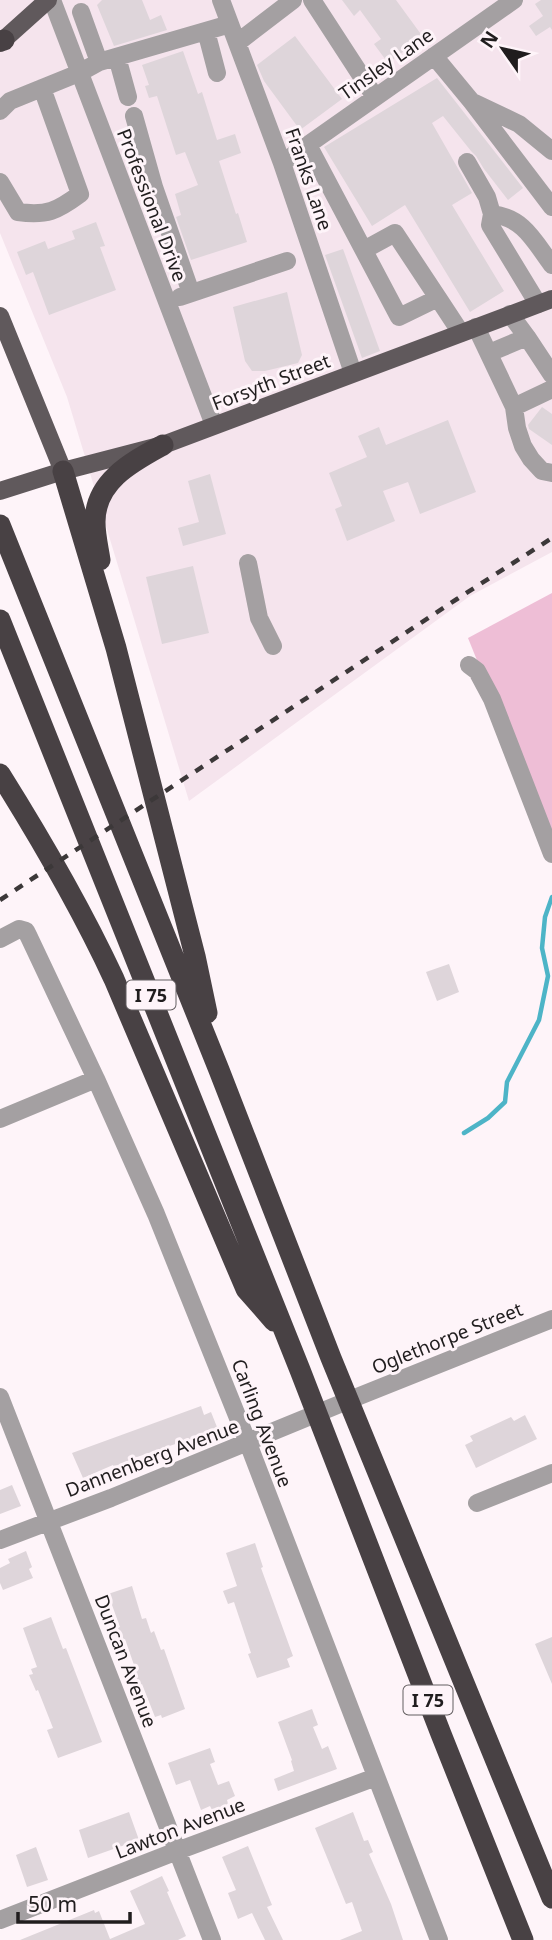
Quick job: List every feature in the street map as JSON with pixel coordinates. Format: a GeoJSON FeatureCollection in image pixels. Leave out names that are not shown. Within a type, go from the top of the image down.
{"type":"FeatureCollection","features":[{"type":"Feature","properties":{"kind":"highway"},"geometry":{"type":"LineString","coordinates":[[116,648],[96,536],[96,509],[99,497],[112,478],[163,444]]}},
{"type":"Feature","properties":{"kind":"highway"},"geometry":{"type":"LineString","coordinates":[[63,471],[116,648],[195,956],[219,1069]]}},
{"type":"Feature","properties":{"kind":"highway","name":"I 75"},"geometry":{"type":"LineString","coordinates":[[0,525],[219,1069],[331,1358],[552,1898]]}},
{"type":"Feature","properties":{"kind":"highway","name":"I 75"},"geometry":{"type":"LineString","coordinates":[[0,620],[300,1370],[523,1940]]}},
{"type":"Feature","properties":{"kind":"highway"},"geometry":{"type":"LineString","coordinates":[[0,774],[50,855],[95,938],[130,1014],[246,1289],[285,1333]]}},
{"type":"Feature","properties":{"kind":"main road"},"geometry":{"type":"LineString","coordinates":[[1,41],[50,0]]}},
{"type":"Feature","properties":{"kind":"main road","name":"Forsyth Street"},"geometry":{"type":"LineString","coordinates":[[0,491],[163,444],[545,301]]}},
{"type":"Feature","properties":{"kind":"main road"},"geometry":{"type":"LineString","coordinates":[[0,316],[63,471]]}},
{"type":"Feature","properties":{"kind":"street","name":"Professional Drive"},"geometry":{"type":"LineString","coordinates":[[50,0],[214,425]]}},
{"type":"Feature","properties":{"kind":"street","name":"Franks Lane"},"geometry":{"type":"LineString","coordinates":[[221,0],[282,163],[353,373]]}},
{"type":"Feature","properties":{"kind":"street"},"geometry":{"type":"LineString","coordinates":[[237,43],[293,0]]}},
{"type":"Feature","properties":{"kind":"street"},"geometry":{"type":"LineString","coordinates":[[312,0],[375,97]]}},
{"type":"Feature","properties":{"kind":"street","name":"Tinsley Lane"},"geometry":{"type":"LineString","coordinates":[[282,163],[514,0]]}},
{"type":"Feature","properties":{"kind":"street"},"geometry":{"type":"LineString","coordinates":[[81,12],[99,62]]}},
{"type":"Feature","properties":{"kind":"street"},"geometry":{"type":"LineString","coordinates":[[0,111],[10,101],[99,62],[230,24]]}},
{"type":"Feature","properties":{"kind":"street"},"geometry":{"type":"LineString","coordinates":[[206,31],[217,74]]}},
{"type":"Feature","properties":{"kind":"street"},"geometry":{"type":"LineString","coordinates":[[434,56],[552,207]]}},
{"type":"Feature","properties":{"kind":"street"},"geometry":{"type":"LineString","coordinates":[[117,57],[128,97]]}},
{"type":"Feature","properties":{"kind":"street"},"geometry":{"type":"LineString","coordinates":[[0,183],[18,212],[39,215],[63,206],[80,194],[42,88]]}},
{"type":"Feature","properties":{"kind":"street"},"geometry":{"type":"LineString","coordinates":[[472,102],[519,124],[552,151]]}},
{"type":"Feature","properties":{"kind":"street"},"geometry":{"type":"LineString","coordinates":[[134,116],[154,187],[191,293]]}},
{"type":"Feature","properties":{"kind":"street"},"geometry":{"type":"LineString","coordinates":[[308,145],[399,317],[438,298]]}},
{"type":"Feature","properties":{"kind":"street"},"geometry":{"type":"LineString","coordinates":[[467,162],[487,197],[492,214],[490,225],[545,301]]}},
{"type":"Feature","properties":{"kind":"street"},"geometry":{"type":"LineString","coordinates":[[126,196],[154,187]]}},
{"type":"Feature","properties":{"kind":"street"},"geometry":{"type":"LineString","coordinates":[[492,214],[505,215],[523,226],[552,265]]}},
{"type":"Feature","properties":{"kind":"street"},"geometry":{"type":"LineString","coordinates":[[364,250],[395,233],[438,298],[489,353],[514,407],[523,446],[542,471],[552,473]]}},
{"type":"Feature","properties":{"kind":"street"},"geometry":{"type":"LineString","coordinates":[[166,302],[287,261]]}},
{"type":"Feature","properties":{"kind":"street"},"geometry":{"type":"LineString","coordinates":[[510,314],[552,375]]}},
{"type":"Feature","properties":{"kind":"street"},"geometry":{"type":"LineString","coordinates":[[489,353],[527,337]]}},
{"type":"Feature","properties":{"kind":"street"},"geometry":{"type":"LineString","coordinates":[[514,407],[552,389]]}},
{"type":"Feature","properties":{"kind":"street"},"geometry":{"type":"LineString","coordinates":[[247,563],[259,618],[273,646]]}},
{"type":"Feature","properties":{"kind":"street"},"geometry":{"type":"LineString","coordinates":[[469,665],[478,671],[492,699],[552,853]]}},
{"type":"Feature","properties":{"kind":"street","name":"Carling Avenue"},"geometry":{"type":"LineString","coordinates":[[0,939],[19,929],[26,931],[156,1214],[248,1443],[439,1940]]}},
{"type":"Feature","properties":{"kind":"street"},"geometry":{"type":"LineString","coordinates":[[0,1119],[96,1079]]}},
{"type":"Feature","properties":{"kind":"street","name":"Oglethorpe Street"},"geometry":{"type":"LineString","coordinates":[[357,1397],[552,1319]]}},
{"type":"Feature","properties":{"kind":"street","name":"Duncan Avenue"},"geometry":{"type":"LineString","coordinates":[[0,1397],[212,1940]]}},
{"type":"Feature","properties":{"kind":"street","name":"Dannenberg Avenue"},"geometry":{"type":"LineString","coordinates":[[0,1540],[124,1493],[357,1397]]}},
{"type":"Feature","properties":{"kind":"street"},"geometry":{"type":"LineString","coordinates":[[477,1503],[552,1473]]}},
{"type":"Feature","properties":{"kind":"street","name":"Lawton Avenue"},"geometry":{"type":"LineString","coordinates":[[0,1920],[376,1777]]}},
{"type":"Feature","properties":{"kind":"shaded area"},"geometry":{"type":"Polygon","coordinates":[[[0,0],[552,0],[552,552],[470,596],[189,801],[67,397],[0,233],[0,0]]]}},
{"type":"Feature","properties":{"kind":"shaded area"},"geometry":{"type":"Polygon","coordinates":[[[552,593],[552,846],[468,638],[552,593]]]}},
{"type":"Feature","properties":{"kind":"building"},"geometry":{"type":"Polygon","coordinates":[[[102,0],[142,0],[150,20],[161,15],[167,30],[114,46],[97,5],[102,0]]]}},
{"type":"Feature","properties":{"kind":"building"},"geometry":{"type":"Polygon","coordinates":[[[342,0],[396,0],[423,37],[388,63],[374,44],[381,39],[360,10],[354,16],[342,0]]]}},
{"type":"Feature","properties":{"kind":"building"},"geometry":{"type":"Polygon","coordinates":[[[541,0],[552,0],[552,30],[550,27],[536,36],[529,26],[543,16],[535,4],[541,0]]]}},
{"type":"Feature","properties":{"kind":"building"},"geometry":{"type":"Polygon","coordinates":[[[295,36],[342,99],[300,130],[264,81],[257,65],[295,36]]]}},
{"type":"Feature","properties":{"kind":"building"},"geometry":{"type":"Polygon","coordinates":[[[183,51],[198,94],[202,92],[217,140],[235,134],[241,153],[219,161],[247,242],[191,260],[176,217],[181,215],[175,194],[198,185],[185,152],[176,155],[157,96],[149,98],[145,86],[149,85],[142,65],[183,51]]]}},
{"type":"Feature","properties":{"kind":"building"},"geometry":{"type":"Polygon","coordinates":[[[437,78],[523,188],[508,200],[443,116],[432,123],[472,193],[452,205],[504,291],[470,312],[405,205],[372,226],[324,147],[437,78]]]}},
{"type":"Feature","properties":{"kind":"building"},"geometry":{"type":"Polygon","coordinates":[[[96,222],[105,246],[100,247],[116,290],[49,315],[33,272],[26,275],[17,252],[45,241],[48,249],[75,239],[72,231],[96,222]]]}},
{"type":"Feature","properties":{"kind":"building"},"geometry":{"type":"Polygon","coordinates":[[[343,249],[380,351],[362,358],[325,255],[343,249]]]}},
{"type":"Feature","properties":{"kind":"building"},"geometry":{"type":"Polygon","coordinates":[[[287,292],[302,355],[298,363],[265,371],[252,371],[245,361],[233,307],[287,292]]]}},
{"type":"Feature","properties":{"kind":"building"},"geometry":{"type":"Polygon","coordinates":[[[542,407],[552,414],[552,445],[529,429],[528,425],[542,407]]]}},
{"type":"Feature","properties":{"kind":"building"},"geometry":{"type":"Polygon","coordinates":[[[448,420],[476,492],[420,514],[408,482],[383,491],[395,521],[347,541],[335,509],[342,506],[329,473],[367,457],[358,436],[379,427],[386,445],[448,420]]]}},
{"type":"Feature","properties":{"kind":"building"},"geometry":{"type":"Polygon","coordinates":[[[210,474],[226,534],[183,546],[178,528],[199,522],[188,481],[210,474]]]}},
{"type":"Feature","properties":{"kind":"building"},"geometry":{"type":"Polygon","coordinates":[[[193,566],[209,633],[162,644],[146,577],[193,566]]]}},
{"type":"Feature","properties":{"kind":"building"},"geometry":{"type":"Polygon","coordinates":[[[449,964],[459,992],[437,1001],[426,972],[449,964]]]}},
{"type":"Feature","properties":{"kind":"building"},"geometry":{"type":"Polygon","coordinates":[[[201,1406],[204,1415],[211,1412],[217,1427],[83,1478],[72,1453],[201,1406]]]}},
{"type":"Feature","properties":{"kind":"building"},"geometry":{"type":"Polygon","coordinates":[[[525,1415],[537,1439],[476,1468],[465,1445],[473,1441],[470,1436],[511,1417],[514,1421],[525,1415]]]}},
{"type":"Feature","properties":{"kind":"building"},"geometry":{"type":"Polygon","coordinates":[[[12,1485],[21,1506],[0,1514],[0,1490],[12,1485]]]}},
{"type":"Feature","properties":{"kind":"building"},"geometry":{"type":"Polygon","coordinates":[[[255,1543],[263,1567],[261,1568],[293,1656],[287,1659],[290,1667],[257,1678],[234,1602],[228,1604],[223,1591],[237,1586],[226,1553],[255,1543]]]}},
{"type":"Feature","properties":{"kind":"building"},"geometry":{"type":"Polygon","coordinates":[[[26,1551],[33,1578],[3,1590],[0,1568],[10,1563],[8,1559],[26,1551]]]}},
{"type":"Feature","properties":{"kind":"building"},"geometry":{"type":"Polygon","coordinates":[[[132,1586],[142,1619],[146,1618],[151,1633],[154,1631],[161,1650],[164,1649],[185,1709],[162,1718],[161,1715],[155,1717],[142,1684],[135,1687],[130,1674],[133,1674],[131,1667],[134,1665],[125,1639],[121,1640],[117,1628],[120,1627],[108,1594],[132,1586]]]}},
{"type":"Feature","properties":{"kind":"building"},"geometry":{"type":"Polygon","coordinates":[[[51,1617],[63,1649],[66,1648],[102,1742],[58,1758],[47,1730],[53,1728],[29,1675],[33,1674],[31,1669],[37,1667],[23,1628],[51,1617]]]}},
{"type":"Feature","properties":{"kind":"building"},"geometry":{"type":"Polygon","coordinates":[[[552,1637],[552,1684],[535,1644],[552,1637]]]}},
{"type":"Feature","properties":{"kind":"building"},"geometry":{"type":"Polygon","coordinates":[[[312,1709],[318,1725],[313,1727],[322,1749],[328,1746],[337,1769],[278,1791],[274,1779],[294,1771],[278,1722],[312,1709]]]}},
{"type":"Feature","properties":{"kind":"building"},"geometry":{"type":"Polygon","coordinates":[[[210,1748],[215,1762],[210,1764],[218,1785],[229,1781],[235,1796],[227,1800],[228,1804],[212,1810],[210,1806],[201,1810],[190,1780],[176,1785],[168,1763],[210,1748]]]}},
{"type":"Feature","properties":{"kind":"building"},"geometry":{"type":"Polygon","coordinates":[[[129,1812],[139,1840],[88,1858],[79,1830],[129,1812]]]}},
{"type":"Feature","properties":{"kind":"building"},"geometry":{"type":"Polygon","coordinates":[[[353,1812],[364,1841],[368,1840],[373,1852],[369,1854],[403,1940],[340,1940],[362,1931],[352,1902],[346,1904],[315,1828],[353,1812]]]}},
{"type":"Feature","properties":{"kind":"building"},"geometry":{"type":"Polygon","coordinates":[[[248,1846],[272,1905],[267,1907],[283,1940],[265,1940],[252,1913],[238,1919],[228,1893],[236,1890],[222,1857],[248,1846]]]}},
{"type":"Feature","properties":{"kind":"building"},"geometry":{"type":"Polygon","coordinates":[[[36,1847],[48,1880],[27,1887],[16,1855],[36,1847]]]}},
{"type":"Feature","properties":{"kind":"building"},"geometry":{"type":"Polygon","coordinates":[[[162,1876],[186,1936],[178,1940],[20,1940],[94,1910],[95,1913],[99,1911],[110,1939],[145,1924],[130,1891],[162,1876]]]}},
{"type":"Feature","properties":{"kind":"waterway"},"geometry":{"type":"LineString","coordinates":[[464,1133],[488,1118],[505,1102],[507,1082],[539,1020],[548,976],[542,948],[545,917],[552,897]]}},
{"type":"Feature","properties":{"kind":"railway"},"geometry":{"type":"LineString","coordinates":[[0,900],[552,538]]}}]}
